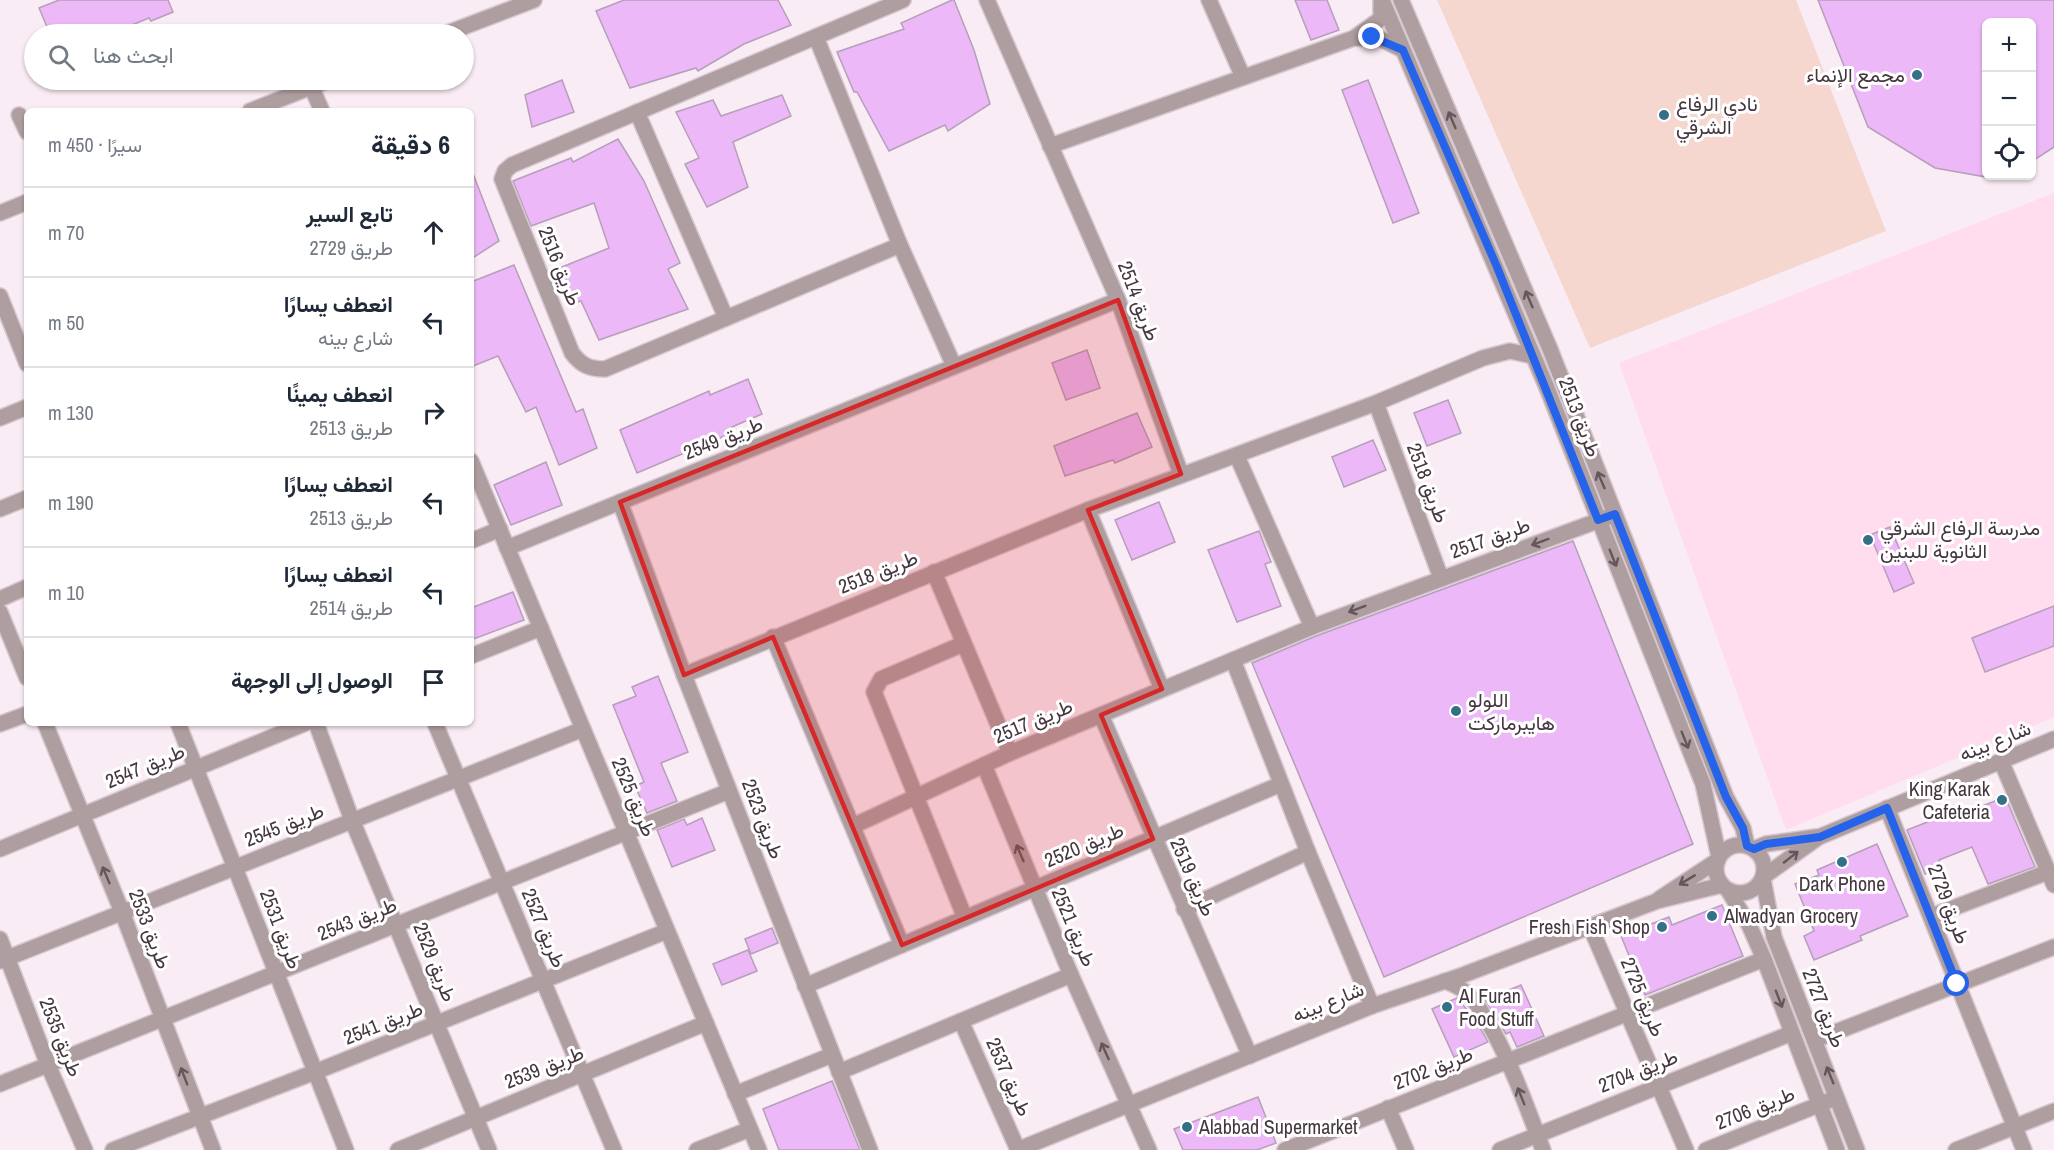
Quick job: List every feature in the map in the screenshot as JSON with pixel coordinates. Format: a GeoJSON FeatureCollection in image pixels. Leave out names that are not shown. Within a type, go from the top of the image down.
{"type":"FeatureCollection","features":[{"type":"Feature","properties":{"kind":"street"},"geometry":{"type":"LineString","coordinates":[[471,24],[534,0]]}},
{"type":"Feature","properties":{"kind":"street","name":"طريق 2516"},"geometry":{"type":"LineString","coordinates":[[900,245],[605,369],[591,369],[580,363],[572,353],[502,179],[505,171],[512,165],[903,0]]}},
{"type":"Feature","properties":{"kind":"street","name":"طريق 2514"},"geometry":{"type":"LineString","coordinates":[[987,0],[1118,300],[1181,474]]}},
{"type":"Feature","properties":{"kind":"street"},"geometry":{"type":"LineString","coordinates":[[1209,0],[1243,77]]}},
{"type":"Feature","properties":{"kind":"street"},"geometry":{"type":"LineString","coordinates":[[1050,146],[1354,38],[1382,16],[1381,0]]}},
{"type":"Feature","properties":{"kind":"street","name":"طريق 2513"},"geometry":{"type":"LineString","coordinates":[[1381,0],[1533,356],[1703,784],[1718,859]]}},
{"type":"Feature","properties":{"kind":"street","name":"طريق 2513"},"geometry":{"type":"LineString","coordinates":[[1401,0],[1550,349],[1726,797],[1743,828],[1750,848]]}},
{"type":"Feature","properties":{"kind":"street"},"geometry":{"type":"LineString","coordinates":[[1393,26],[1408,19]]}},
{"type":"Feature","properties":{"kind":"street"},"geometry":{"type":"LineString","coordinates":[[816,37],[900,245],[954,366]]}},
{"type":"Feature","properties":{"kind":"street"},"geometry":{"type":"LineString","coordinates":[[1354,38],[1381,39],[1403,50]]}},
{"type":"Feature","properties":{"kind":"street"},"geometry":{"type":"LineString","coordinates":[[258,108],[303,90]]}},
{"type":"Feature","properties":{"kind":"street"},"geometry":{"type":"LineString","coordinates":[[312,90],[321,108]]}},
{"type":"Feature","properties":{"kind":"street"},"geometry":{"type":"LineString","coordinates":[[637,112],[726,318]]}},
{"type":"Feature","properties":{"kind":"street"},"geometry":{"type":"LineString","coordinates":[[19,115],[24,126]]}},
{"type":"Feature","properties":{"kind":"street"},"geometry":{"type":"LineString","coordinates":[[0,213],[24,203]]}},
{"type":"Feature","properties":{"kind":"street"},"geometry":{"type":"LineString","coordinates":[[0,296],[3,315],[24,347]]}},
{"type":"Feature","properties":{"kind":"street","name":"طريق 2549"},"geometry":{"type":"LineString","coordinates":[[507,548],[1118,300]]}},
{"type":"Feature","properties":{"kind":"street","name":"طريق 2518"},"geometry":{"type":"LineString","coordinates":[[684,675],[1088,510],[1376,404],[1492,355],[1510,351],[1533,356]]}},
{"type":"Feature","properties":{"kind":"street","name":"طريق 2518"},"geometry":{"type":"LineString","coordinates":[[1376,404],[1442,578]]}},
{"type":"Feature","properties":{"kind":"street"},"geometry":{"type":"LineString","coordinates":[[0,418],[24,408]]}},
{"type":"Feature","properties":{"kind":"street"},"geometry":{"type":"LineString","coordinates":[[1237,456],[1312,627]]}},
{"type":"Feature","properties":{"kind":"street","name":"طريق 2525"},"geometry":{"type":"LineString","coordinates":[[474,467],[759,1150]]}},
{"type":"Feature","properties":{"kind":"street"},"geometry":{"type":"LineString","coordinates":[[0,509],[24,499]]}},
{"type":"Feature","properties":{"kind":"street","name":"طريق 2523"},"geometry":{"type":"LineString","coordinates":[[620,502],[684,675],[870,1150]]}},
{"type":"Feature","properties":{"kind":"street"},"geometry":{"type":"LineString","coordinates":[[1088,510],[1162,689]]}},
{"type":"Feature","properties":{"kind":"street","name":"طريق 2517"},"geometry":{"type":"LineString","coordinates":[[853,826],[1010,753],[1312,627],[1615,514]]}},
{"type":"Feature","properties":{"kind":"street"},"geometry":{"type":"LineString","coordinates":[[474,540],[500,529]]}},
{"type":"Feature","properties":{"kind":"street"},"geometry":{"type":"LineString","coordinates":[[934,572],[1010,753]]}},
{"type":"Feature","properties":{"kind":"street"},"geometry":{"type":"LineString","coordinates":[[0,599],[24,588]]}},
{"type":"Feature","properties":{"kind":"street"},"geometry":{"type":"LineString","coordinates":[[0,612],[24,671]]}},
{"type":"Feature","properties":{"kind":"street"},"geometry":{"type":"LineString","coordinates":[[474,655],[541,628]]}},
{"type":"Feature","properties":{"kind":"street"},"geometry":{"type":"LineString","coordinates":[[773,637],[902,945]]}},
{"type":"Feature","properties":{"kind":"street"},"geometry":{"type":"LineString","coordinates":[[963,644],[888,676],[876,685],[875,700],[965,918]]}},
{"type":"Feature","properties":{"kind":"street"},"geometry":{"type":"LineString","coordinates":[[1233,660],[1308,852],[1372,1006]]}},
{"type":"Feature","properties":{"kind":"street"},"geometry":{"type":"LineString","coordinates":[[0,724],[24,715]]}},
{"type":"Feature","properties":{"kind":"street","name":"طريق 2519"},"geometry":{"type":"LineString","coordinates":[[1101,715],[1153,839],[1250,1056]]}},
{"type":"Feature","properties":{"kind":"street","name":"طريق 2533"},"geometry":{"type":"LineString","coordinates":[[46,726],[122,912],[213,1150]]}},
{"type":"Feature","properties":{"kind":"street","name":"طريق 2531"},"geometry":{"type":"LineString","coordinates":[[179,726],[346,1150]]}},
{"type":"Feature","properties":{"kind":"street","name":"طريق 2547"},"geometry":{"type":"LineString","coordinates":[[0,849],[299,726]]}},
{"type":"Feature","properties":{"kind":"street","name":"طريق 2529"},"geometry":{"type":"LineString","coordinates":[[316,726],[352,820],[489,1150]]}},
{"type":"Feature","properties":{"kind":"street","name":"طريق 2527"},"geometry":{"type":"LineString","coordinates":[[436,726],[615,1150]]}},
{"type":"Feature","properties":{"kind":"street","name":"طريق 2545"},"geometry":{"type":"LineString","coordinates":[[4,959],[583,729]]}},
{"type":"Feature","properties":{"kind":"street","name":"شارع بينه"},"geometry":{"type":"LineString","coordinates":[[1763,878],[1820,837],[2054,739]]}},
{"type":"Feature","properties":{"kind":"street"},"geometry":{"type":"LineString","coordinates":[[1932,916],[2051,879],[2001,761]]}},
{"type":"Feature","properties":{"kind":"street","name":"طريق 2521"},"geometry":{"type":"LineString","coordinates":[[984,765],[1071,975],[1149,1150]]}},
{"type":"Feature","properties":{"kind":"street","name":"طريق 2520"},"geometry":{"type":"LineString","coordinates":[[805,986],[1281,784]]}},
{"type":"Feature","properties":{"kind":"street","name":"طريق 2543"},"geometry":{"type":"LineString","coordinates":[[0,1083],[397,926],[729,791]]}},
{"type":"Feature","properties":{"kind":"street","name":"طريق 2729"},"geometry":{"type":"LineString","coordinates":[[1887,808],[2024,1150]]}},
{"type":"Feature","properties":{"kind":"street","name":"شارع بينه"},"geometry":{"type":"LineString","coordinates":[[1750,848],[1820,837]]}},
{"type":"Feature","properties":{"kind":"street"},"geometry":{"type":"LineString","coordinates":[[1731,847],[1750,848],[1764,864],[1763,878],[1759,885],[1748,892],[1725,888],[1716,873],[1718,859],[1731,847]]}},
{"type":"Feature","properties":{"kind":"street"},"geometry":{"type":"LineString","coordinates":[[1184,909],[1308,852]]}},
{"type":"Feature","properties":{"kind":"street","name":"شارع بينه"},"geometry":{"type":"LineString","coordinates":[[1657,901],[1718,859]]}},
{"type":"Feature","properties":{"kind":"street","name":"طريق 2727"},"geometry":{"type":"LineString","coordinates":[[1763,878],[1774,937],[1839,1097],[1857,1150]]}},
{"type":"Feature","properties":{"kind":"street","name":"شارع بينه"},"geometry":{"type":"LineString","coordinates":[[1017,1150],[1372,1006],[1657,901],[1725,888]]}},
{"type":"Feature","properties":{"kind":"street","name":"طريق 2727"},"geometry":{"type":"LineString","coordinates":[[1725,888],[1749,925],[1764,959],[1837,1150]]}},
{"type":"Feature","properties":{"kind":"street","name":"طريق 2725"},"geometry":{"type":"LineString","coordinates":[[1590,926],[1686,1150]]}},
{"type":"Feature","properties":{"kind":"street","name":"طريق 2541"},"geometry":{"type":"LineString","coordinates":[[114,1150],[667,931]]}},
{"type":"Feature","properties":{"kind":"street","name":"طريق 2535"},"geometry":{"type":"LineString","coordinates":[[0,939],[4,959],[85,1150]]}},
{"type":"Feature","properties":{"kind":"street"},"geometry":{"type":"LineString","coordinates":[[1815,1040],[2054,947]]}},
{"type":"Feature","properties":{"kind":"street","name":"طريق 2702"},"geometry":{"type":"LineString","coordinates":[[1285,1150],[1764,959]]}},
{"type":"Feature","properties":{"kind":"street","name":"طريق 2537"},"geometry":{"type":"LineString","coordinates":[[839,1072],[1071,975]]}},
{"type":"Feature","properties":{"kind":"street"},"geometry":{"type":"LineString","coordinates":[[1445,981],[1455,984],[1472,999],[1507,1061],[1543,1150]]}},
{"type":"Feature","properties":{"kind":"street","name":"طريق 2537"},"geometry":{"type":"LineString","coordinates":[[961,1021],[1017,1150]]}},
{"type":"Feature","properties":{"kind":"street","name":"طريق 2539"},"geometry":{"type":"LineString","coordinates":[[398,1150],[706,1023]]}},
{"type":"Feature","properties":{"kind":"street","name":"طريق 2704"},"geometry":{"type":"LineString","coordinates":[[1500,1150],[1792,1033]]}},
{"type":"Feature","properties":{"kind":"street"},"geometry":{"type":"LineString","coordinates":[[735,1094],[832,1055]]}},
{"type":"Feature","properties":{"kind":"street","name":"طريق 2706"},"geometry":{"type":"LineString","coordinates":[[1706,1150],[1839,1097]]}},
{"type":"Feature","properties":{"kind":"street"},"geometry":{"type":"LineString","coordinates":[[1388,1108],[1406,1150]]}},
{"type":"Feature","properties":{"kind":"street"},"geometry":{"type":"LineString","coordinates":[[1956,1150],[2054,1111]]}},
{"type":"Feature","properties":{"kind":"street"},"geometry":{"type":"LineString","coordinates":[[697,1150],[750,1129]]}},
{"type":"Feature","properties":{"kind":"highlighted area"},"geometry":{"type":"Polygon","coordinates":[[[1118,300],[1181,474],[1088,510],[1162,689],[1101,715],[1153,839],[902,945],[773,637],[684,675],[620,502],[1118,300]]]}},
{"type":"Feature","properties":{"kind":"shaded area","name":"نادي الرفاع الشرقي"},"geometry":{"type":"Polygon","coordinates":[[[1437,0],[1796,0],[1886,231],[1590,348],[1437,0]]]}},
{"type":"Feature","properties":{"kind":"shaded area","name":"مدرسة الرفاع الشرقي الثانوية للبنين"},"geometry":{"type":"Polygon","coordinates":[[[2054,193],[2054,717],[1786,830],[1619,363],[2054,193]]]}},
{"type":"Feature","properties":{"kind":"building"},"geometry":{"type":"Polygon","coordinates":[[[59,0],[168,0],[173,12],[151,21],[149,18],[134,24],[46,24],[39,8],[59,0]]]}},
{"type":"Feature","properties":{"kind":"building"},"geometry":{"type":"Polygon","coordinates":[[[624,0],[778,0],[791,25],[744,44],[698,71],[696,68],[630,88],[596,11],[624,0]]]}},
{"type":"Feature","properties":{"kind":"building"},"geometry":{"type":"Polygon","coordinates":[[[954,0],[974,50],[990,104],[948,131],[945,125],[889,151],[857,92],[854,92],[837,52],[904,29],[901,23],[954,0]]]}},
{"type":"Feature","properties":{"kind":"building"},"geometry":{"type":"Polygon","coordinates":[[[1295,0],[1327,0],[1339,30],[1311,40],[1295,0]]]}},
{"type":"Feature","properties":{"kind":"building","name":"مجمع الإنماء"},"geometry":{"type":"Polygon","coordinates":[[[1818,0],[2054,0],[2054,147],[2036,159],[2036,18],[1982,18],[1982,176],[1935,168],[1868,127],[1818,0]]]}},
{"type":"Feature","properties":{"kind":"building"},"geometry":{"type":"Polygon","coordinates":[[[562,80],[574,112],[532,127],[525,95],[562,80]]]}},
{"type":"Feature","properties":{"kind":"building"},"geometry":{"type":"Polygon","coordinates":[[[1368,80],[1419,213],[1393,223],[1342,90],[1368,80]]]}},
{"type":"Feature","properties":{"kind":"building"},"geometry":{"type":"Polygon","coordinates":[[[782,95],[791,116],[733,142],[748,187],[707,207],[685,164],[699,158],[676,112],[713,100],[721,116],[782,95]]]}},
{"type":"Feature","properties":{"kind":"building"},"geometry":{"type":"Polygon","coordinates":[[[618,139],[644,181],[680,263],[668,269],[688,309],[599,340],[581,301],[574,303],[562,267],[609,248],[594,203],[531,226],[513,181],[571,158],[573,162],[618,139]]]}},
{"type":"Feature","properties":{"kind":"building"},"geometry":{"type":"Polygon","coordinates":[[[474,176],[499,241],[474,257],[474,176]]]}},
{"type":"Feature","properties":{"kind":"building"},"geometry":{"type":"Polygon","coordinates":[[[514,265],[576,412],[583,409],[597,448],[559,465],[536,407],[526,412],[498,356],[474,366],[474,281],[514,265]]]}},
{"type":"Feature","properties":{"kind":"building"},"geometry":{"type":"Polygon","coordinates":[[[1087,350],[1100,388],[1066,400],[1052,363],[1087,350]]]}},
{"type":"Feature","properties":{"kind":"building"},"geometry":{"type":"Polygon","coordinates":[[[748,379],[762,414],[725,430],[727,435],[637,473],[620,430],[709,391],[710,395],[748,379]]]}},
{"type":"Feature","properties":{"kind":"building"},"geometry":{"type":"Polygon","coordinates":[[[1448,400],[1461,433],[1427,446],[1414,413],[1448,400]]]}},
{"type":"Feature","properties":{"kind":"building"},"geometry":{"type":"Polygon","coordinates":[[[1137,413],[1152,447],[1115,463],[1113,460],[1065,476],[1054,446],[1137,413]]]}},
{"type":"Feature","properties":{"kind":"building"},"geometry":{"type":"Polygon","coordinates":[[[1373,440],[1386,470],[1344,487],[1332,457],[1373,440]]]}},
{"type":"Feature","properties":{"kind":"building"},"geometry":{"type":"Polygon","coordinates":[[[546,462],[562,505],[511,525],[494,485],[546,462]]]}},
{"type":"Feature","properties":{"kind":"building"},"geometry":{"type":"Polygon","coordinates":[[[1159,502],[1175,542],[1132,560],[1115,520],[1159,502]]]}},
{"type":"Feature","properties":{"kind":"building"},"geometry":{"type":"Polygon","coordinates":[[[1890,527],[1914,583],[1894,592],[1870,535],[1890,527]]]}},
{"type":"Feature","properties":{"kind":"building"},"geometry":{"type":"Polygon","coordinates":[[[1259,531],[1271,562],[1265,564],[1281,606],[1237,622],[1208,550],[1259,531]]]}},
{"type":"Feature","properties":{"kind":"building","name":"اللولو هايبرماركت"},"geometry":{"type":"Polygon","coordinates":[[[1573,541],[1693,844],[1384,977],[1252,663],[1316,636],[1573,541]]]}},
{"type":"Feature","properties":{"kind":"building"},"geometry":{"type":"Polygon","coordinates":[[[513,592],[524,620],[474,639],[474,607],[513,592]]]}},
{"type":"Feature","properties":{"kind":"building"},"geometry":{"type":"Polygon","coordinates":[[[2054,606],[2054,646],[1985,672],[1972,638],[2054,606]]]}},
{"type":"Feature","properties":{"kind":"building"},"geometry":{"type":"Polygon","coordinates":[[[658,676],[688,752],[661,763],[677,801],[647,813],[635,786],[644,782],[613,705],[636,696],[632,687],[658,676]]]}},
{"type":"Feature","properties":{"kind":"building"},"geometry":{"type":"Polygon","coordinates":[[[1995,801],[2007,801],[2035,867],[1988,884],[1972,847],[1939,860],[1942,868],[1925,874],[1907,830],[1958,810],[1959,815],[1995,801]]]}},
{"type":"Feature","properties":{"kind":"building"},"geometry":{"type":"Polygon","coordinates":[[[702,818],[715,850],[672,867],[657,830],[684,819],[687,825],[702,818]]]}},
{"type":"Feature","properties":{"kind":"building"},"geometry":{"type":"Polygon","coordinates":[[[1877,844],[1908,916],[1860,936],[1862,940],[1814,960],[1804,936],[1814,931],[1795,884],[1819,875],[1817,870],[1877,844]]]}},
{"type":"Feature","properties":{"kind":"building"},"geometry":{"type":"Polygon","coordinates":[[[1722,905],[1743,956],[1645,995],[1621,936],[1669,917],[1672,925],[1722,905]]]}},
{"type":"Feature","properties":{"kind":"building"},"geometry":{"type":"Polygon","coordinates":[[[772,928],[778,943],[751,954],[745,939],[772,928]]]}},
{"type":"Feature","properties":{"kind":"building"},"geometry":{"type":"Polygon","coordinates":[[[748,950],[757,971],[722,985],[713,964],[748,950]]]}},
{"type":"Feature","properties":{"kind":"building"},"geometry":{"type":"Polygon","coordinates":[[[1521,985],[1544,1036],[1517,1047],[1510,1032],[1506,1034],[1485,1000],[1521,985]]]}},
{"type":"Feature","properties":{"kind":"building"},"geometry":{"type":"Polygon","coordinates":[[[1457,998],[1475,1019],[1488,1042],[1454,1057],[1432,1009],[1457,998]]]}},
{"type":"Feature","properties":{"kind":"building"},"geometry":{"type":"Polygon","coordinates":[[[832,1081],[860,1150],[779,1150],[763,1109],[832,1081]]]}},
{"type":"Feature","properties":{"kind":"building"},"geometry":{"type":"Polygon","coordinates":[[[1258,1097],[1276,1143],[1257,1150],[1183,1150],[1174,1129],[1258,1097]]]}},
{"type":"Feature","properties":{"kind":"place","name":"مجمع الإنماء"},"geometry":{"type":"Point","coordinates":[1917,75]}},
{"type":"Feature","properties":{"kind":"place","name":"نادي الرفاع الشرقي"},"geometry":{"type":"Point","coordinates":[1664,115]}},
{"type":"Feature","properties":{"kind":"place","name":"مدرسة الرفاع الشرقي الثانوية للبنين"},"geometry":{"type":"Point","coordinates":[1868,540]}},
{"type":"Feature","properties":{"kind":"place","name":"اللولو هايبرماركت"},"geometry":{"type":"Point","coordinates":[1456,711]}},
{"type":"Feature","properties":{"kind":"place","name":"King Karak Cafeteria"},"geometry":{"type":"Point","coordinates":[2002,800]}},
{"type":"Feature","properties":{"kind":"place","name":"Dark Phone"},"geometry":{"type":"Point","coordinates":[1842,862]}},
{"type":"Feature","properties":{"kind":"place","name":"Alwadyan Grocery"},"geometry":{"type":"Point","coordinates":[1712,916]}},
{"type":"Feature","properties":{"kind":"place","name":"Fresh Fish Shop"},"geometry":{"type":"Point","coordinates":[1662,927]}},
{"type":"Feature","properties":{"kind":"place","name":"Al Furan Food Stuff"},"geometry":{"type":"Point","coordinates":[1447,1007]}},
{"type":"Feature","properties":{"kind":"place","name":"Alabbad Supermarket"},"geometry":{"type":"Point","coordinates":[1187,1127]}},
{"type":"Feature","properties":{"kind":"route"},"geometry":{"type":"LineString","coordinates":[[1372,37],[1392,43],[1403,50],[1497,267],[1598,520],[1615,514],[1726,797],[1743,828],[1747,846],[1754,849],[1766,844],[1820,837],[1887,808],[1932,916],[1957,984]]}}]}
